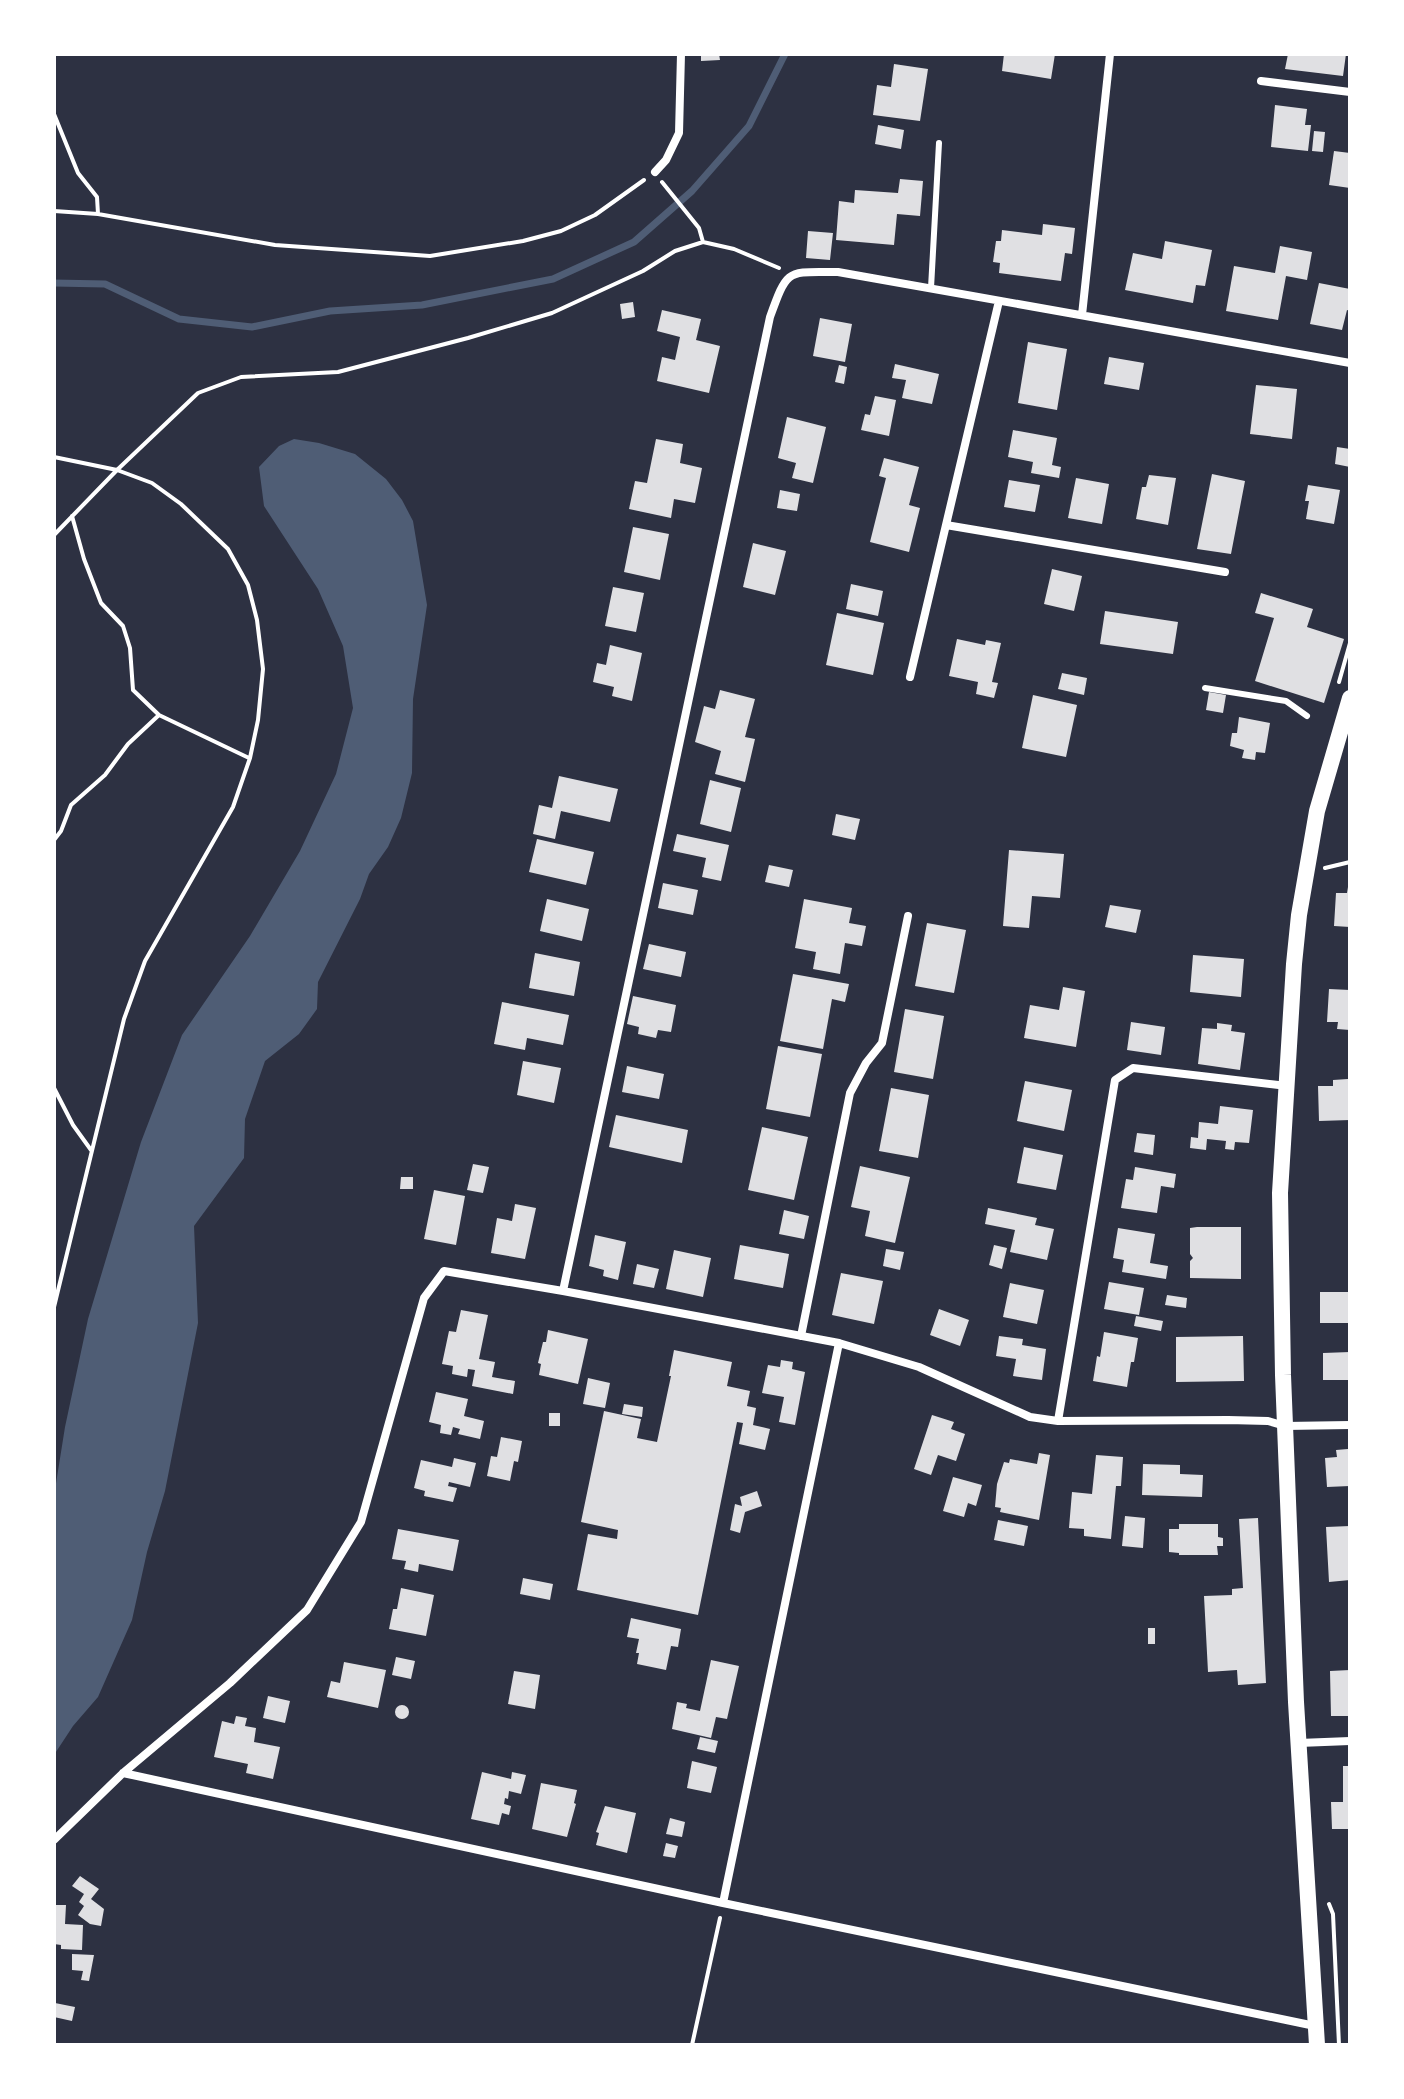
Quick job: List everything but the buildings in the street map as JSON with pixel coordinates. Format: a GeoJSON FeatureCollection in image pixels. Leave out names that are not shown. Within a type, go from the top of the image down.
{"type":"FeatureCollection","features":[{"type":"Feature","properties":{"kind":"main road"},"geometry":{"type":"LineString","coordinates":[[1317,2045],[1285,1426],[1280,1193],[1299,915],[1317,811],[1350,698]]}},
{"type":"Feature","properties":{"kind":"street"},"geometry":{"type":"LineString","coordinates":[[658,176],[679,133],[681,54]]}},
{"type":"Feature","properties":{"kind":"street"},"geometry":{"type":"LineString","coordinates":[[1082,315],[1110,54]]}},
{"type":"Feature","properties":{"kind":"street"},"geometry":{"type":"LineString","coordinates":[[1261,81],[1350,92]]}},
{"type":"Feature","properties":{"kind":"street"},"geometry":{"type":"LineString","coordinates":[[563,1291],[770,317],[781,286],[792,274],[838,272],[1350,363]]}},
{"type":"Feature","properties":{"kind":"street"},"geometry":{"type":"LineString","coordinates":[[910,677],[999,301]]}},
{"type":"Feature","properties":{"kind":"street"},"geometry":{"type":"LineString","coordinates":[[946,525],[1225,572]]}},
{"type":"Feature","properties":{"kind":"street"},"geometry":{"type":"LineString","coordinates":[[801,1336],[850,1093],[866,1063],[882,1043],[908,916]]}},
{"type":"Feature","properties":{"kind":"street"},"geometry":{"type":"LineString","coordinates":[[1058,1421],[1115,1080],[1133,1068],[1287,1086]]}},
{"type":"Feature","properties":{"kind":"street"},"geometry":{"type":"LineString","coordinates":[[54,1840],[123,1773],[230,1683],[307,1610],[361,1522],[424,1298],[444,1271],[839,1343],[919,1367],[1030,1417],[1058,1421],[1268,1421],[1285,1426],[1350,1425]]}},
{"type":"Feature","properties":{"kind":"street"},"geometry":{"type":"LineString","coordinates":[[723,1903],[839,1343]]}},
{"type":"Feature","properties":{"kind":"street"},"geometry":{"type":"LineString","coordinates":[[1299,1743],[1350,1741]]}},
{"type":"Feature","properties":{"kind":"street"},"geometry":{"type":"LineString","coordinates":[[123,1773],[723,1903],[1316,2026]]}},
{"type":"Feature","properties":{"kind":"lane"},"geometry":{"type":"LineString","coordinates":[[931,288],[939,143]]}},
{"type":"Feature","properties":{"kind":"lane"},"geometry":{"type":"LineString","coordinates":[[1205,688],[1286,701],[1307,716]]}},
{"type":"Feature","properties":{"kind":"path"},"geometry":{"type":"LineString","coordinates":[[54,114],[78,173],[97,197],[98,214]]}},
{"type":"Feature","properties":{"kind":"path"},"geometry":{"type":"LineString","coordinates":[[54,211],[98,214],[275,245],[430,256],[523,241],[561,231],[595,215],[658,176],[699,228],[703,242]]}},
{"type":"Feature","properties":{"kind":"path"},"geometry":{"type":"LineString","coordinates":[[54,535],[198,393],[241,377],[338,372],[468,338],[552,313],[643,271],[675,251],[703,242],[734,249],[792,274]]}},
{"type":"Feature","properties":{"kind":"path"},"geometry":{"type":"LineString","coordinates":[[54,457],[117,470],[152,483],[181,504],[228,549],[248,585],[257,620],[263,669],[258,720],[250,758],[233,807],[145,961],[124,1019],[54,1307]]}},
{"type":"Feature","properties":{"kind":"path"},"geometry":{"type":"LineString","coordinates":[[72,516],[101,603],[123,626],[130,648],[133,690],[159,715],[250,758]]}},
{"type":"Feature","properties":{"kind":"path"},"geometry":{"type":"LineString","coordinates":[[54,840],[71,805],[105,775],[128,744],[159,715]]}},
{"type":"Feature","properties":{"kind":"path"},"geometry":{"type":"LineString","coordinates":[[54,1088],[73,1125],[91,1150]]}},
{"type":"Feature","properties":{"kind":"path"},"geometry":{"type":"LineString","coordinates":[[1326,1899],[1333,1914],[1339,2045]]}},
{"type":"Feature","properties":{"kind":"path"},"geometry":{"type":"LineString","coordinates":[[692,2045],[723,1903]]}},
{"type":"Feature","properties":{"kind":"water"},"geometry":{"type":"Polygon","coordinates":[[[294,439],[355,454],[386,479],[413,521],[427,605],[413,699],[412,773],[401,818],[388,847],[369,874],[360,899],[318,982],[317,1009],[299,1034],[265,1061],[245,1119],[244,1158],[194,1226],[198,1323],[165,1491],[132,1620],[98,1697],[54,1755],[54,1496],[88,1319],[141,1142],[182,1035],[250,936],[300,851],[336,774],[353,708],[343,646],[318,589],[264,506],[259,467],[279,446],[294,439]]]}},
{"type":"Feature","properties":{"kind":"waterway"},"geometry":{"type":"LineString","coordinates":[[54,283],[105,284],[179,319],[252,327],[330,311],[422,305],[553,279],[634,242],[692,191],[749,126],[785,54]]}}]}
